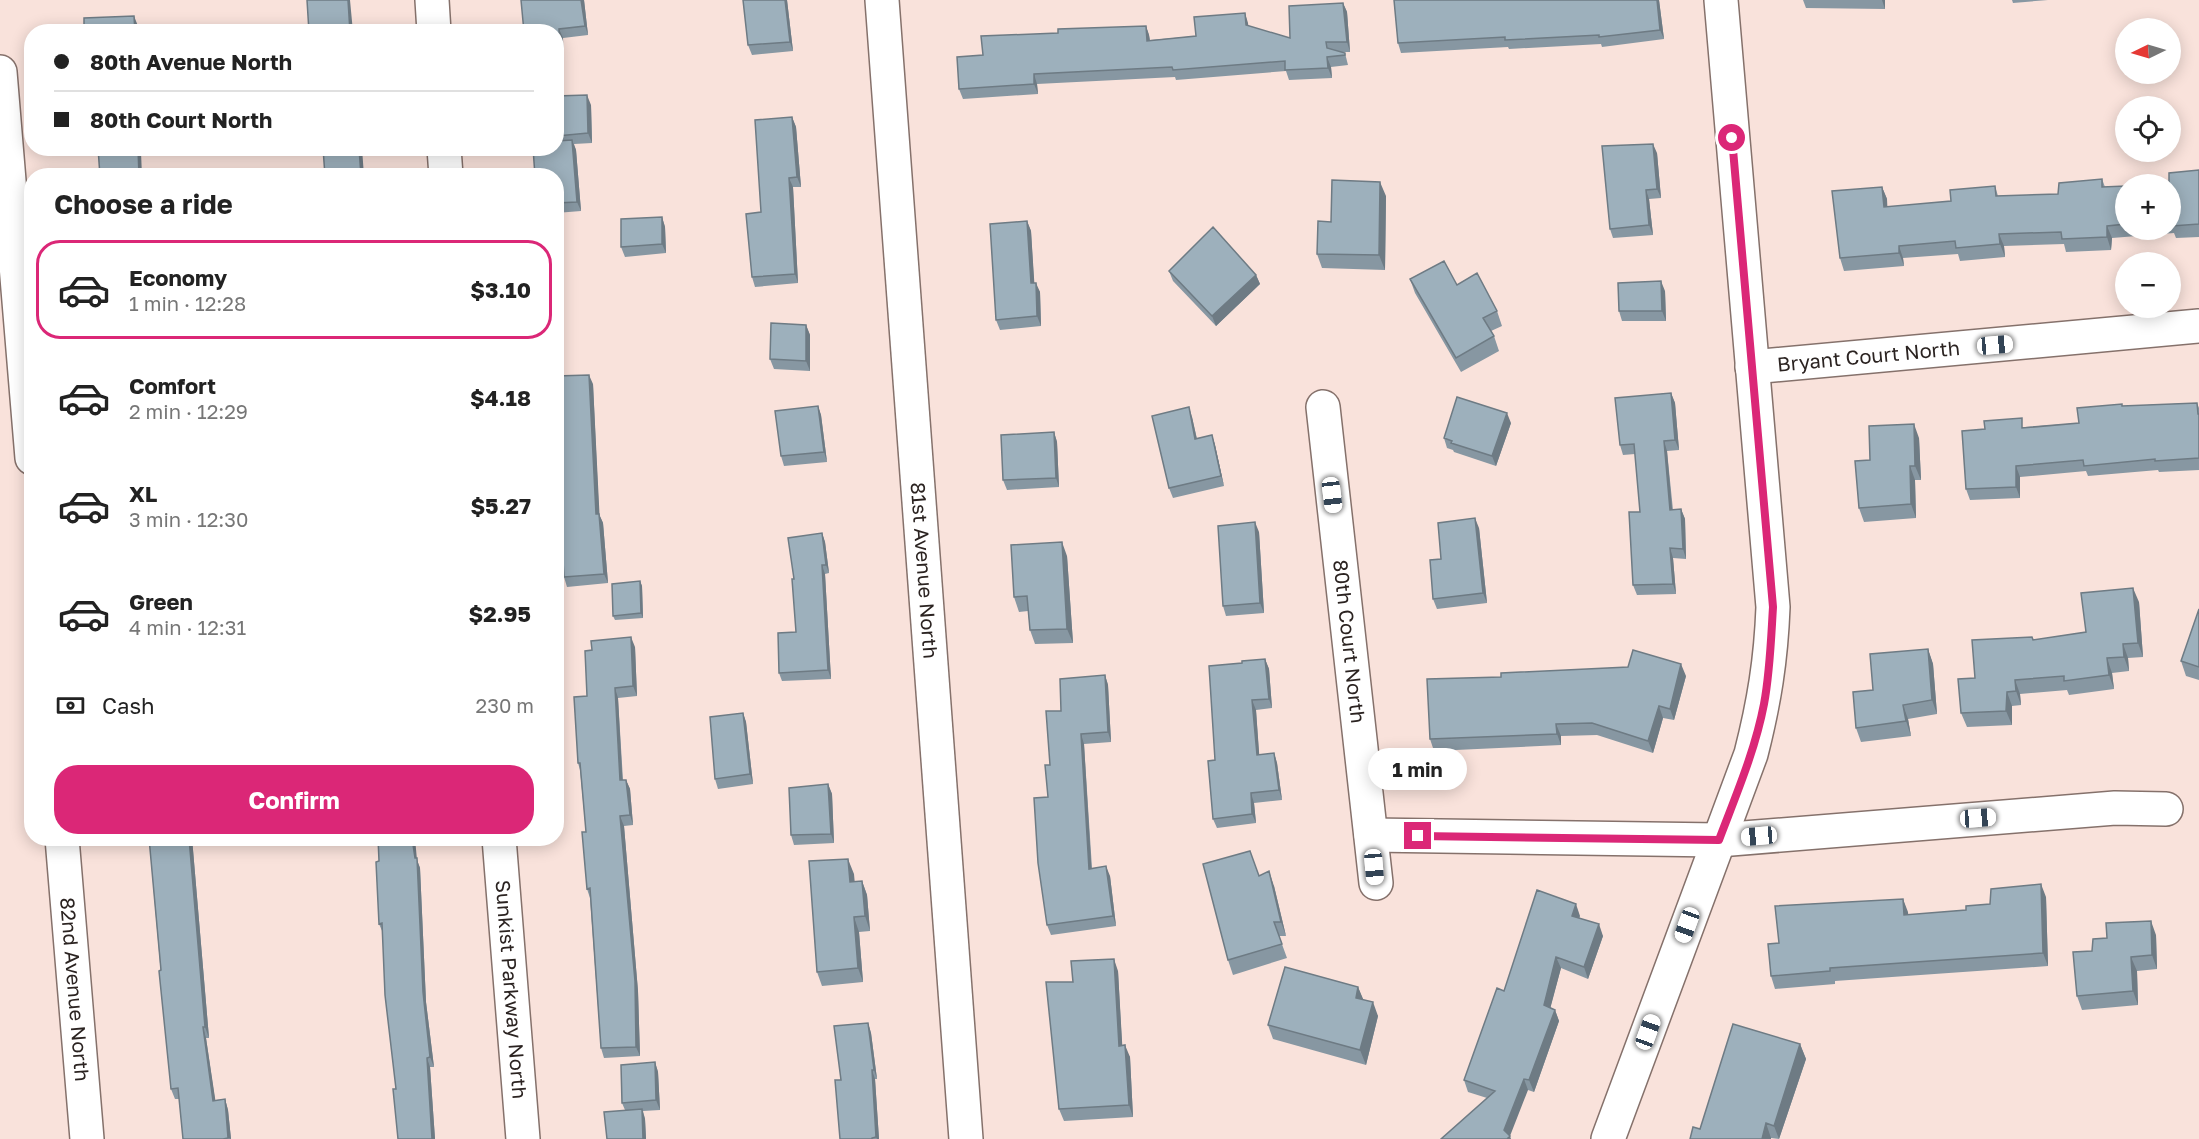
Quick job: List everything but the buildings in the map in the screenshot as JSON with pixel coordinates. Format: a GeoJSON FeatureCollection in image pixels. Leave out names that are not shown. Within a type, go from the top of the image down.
{"type":"FeatureCollection","features":[{"type":"Feature","properties":{"kind":"street"},"geometry":{"type":"LineString","coordinates":[[432,0],[434,24]]}},
{"type":"Feature","properties":{"kind":"street","name":"81st Avenue North"},"geometry":{"type":"LineString","coordinates":[[882,0],[966,1139]]}},
{"type":"Feature","properties":{"kind":"street"},"geometry":{"type":"LineString","coordinates":[[1608,1139],[1751,754],[1764,704],[1771,655],[1773,607],[1721,0]]}},
{"type":"Feature","properties":{"kind":"street"},"geometry":{"type":"LineString","coordinates":[[0,72],[24,362]]}},
{"type":"Feature","properties":{"kind":"street","name":"Bryant Court North"},"geometry":{"type":"LineString","coordinates":[[1752,367],[2199,326]]}},
{"type":"Feature","properties":{"kind":"street","name":"80th Court North"},"geometry":{"type":"LineString","coordinates":[[1323,407],[1376,883]]}},
{"type":"Feature","properties":{"kind":"street"},"geometry":{"type":"LineString","coordinates":[[1371,835],[1719,840],[2115,808],[2166,809]]}},
{"type":"Feature","properties":{"kind":"street","name":"82nd Avenue North"},"geometry":{"type":"LineString","coordinates":[[64,846],[87,1139]]}},
{"type":"Feature","properties":{"kind":"street","name":"Sunkist Parkway North"},"geometry":{"type":"LineString","coordinates":[[500,846],[523,1139]]}},
{"type":"Feature","properties":{"kind":"route"},"geometry":{"type":"LineString","coordinates":[[1418,836],[1719,840],[1751,754],[1764,704],[1771,655],[1773,607],[1732,138]]}}]}
